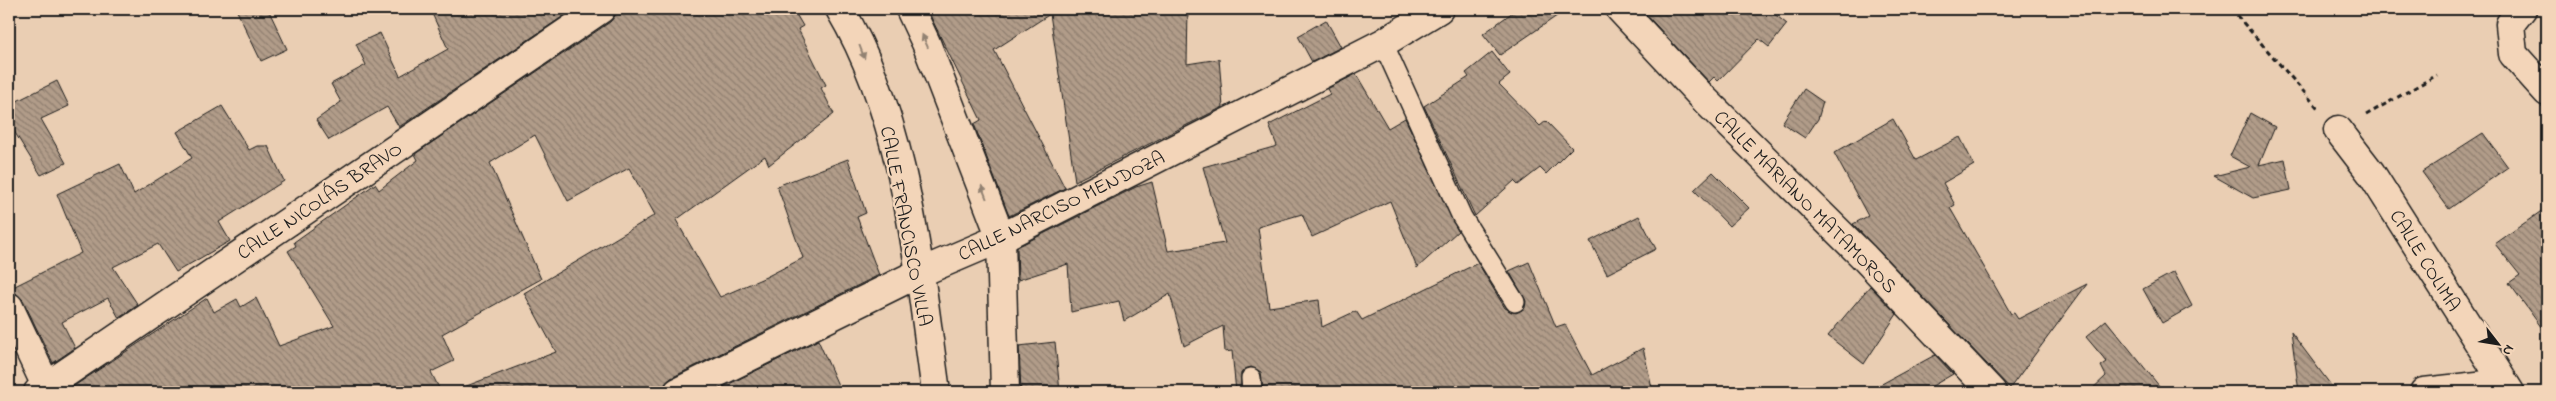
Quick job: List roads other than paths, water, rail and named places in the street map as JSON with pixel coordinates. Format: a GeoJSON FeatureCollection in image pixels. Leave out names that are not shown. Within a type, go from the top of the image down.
{"type":"FeatureCollection","features":[{"type":"Feature","properties":{"kind":"street","name":"CALLE NICOLÁS BRAVO"},"geometry":{"type":"LineString","coordinates":[[44,390],[601,9]]}},
{"type":"Feature","properties":{"kind":"street","name":"CALLE FRANCISCO VILLA"},"geometry":{"type":"LineString","coordinates":[[840,9],[856,35],[893,134],[919,274],[936,392]]}},
{"type":"Feature","properties":{"kind":"street"},"geometry":{"type":"LineString","coordinates":[[910,9],[926,43],[1001,238],[1005,392]]}},
{"type":"Feature","properties":{"kind":"street","name":"CALLE NARCISO MENDOZA"},"geometry":{"type":"LineString","coordinates":[[678,392],[919,274],[1001,238],[1383,42],[1439,9]]}},
{"type":"Feature","properties":{"kind":"street","name":"CALLE MARIANO MATAMOROS"},"geometry":{"type":"LineString","coordinates":[[1620,9],[1706,100],[1863,256],[1992,392]]}},
{"type":"Feature","properties":{"kind":"street"},"geometry":{"type":"LineString","coordinates":[[2522,9],[2510,24],[2513,54],[2547,92]]}},
{"type":"Feature","properties":{"kind":"street","name":"CALLE COLIMA"},"geometry":{"type":"LineString","coordinates":[[2338,130],[2371,173],[2507,388]]}},
{"type":"Feature","properties":{"kind":"street"},"geometry":{"type":"LineString","coordinates":[[9,307],[44,390]]}},
{"type":"Feature","properties":{"kind":"street"},"geometry":{"type":"LineString","coordinates":[[2424,392],[2507,388]]}},
{"type":"Feature","properties":{"kind":"lane"},"geometry":{"type":"LineString","coordinates":[[1383,42],[1462,217],[1515,302]]}}]}
